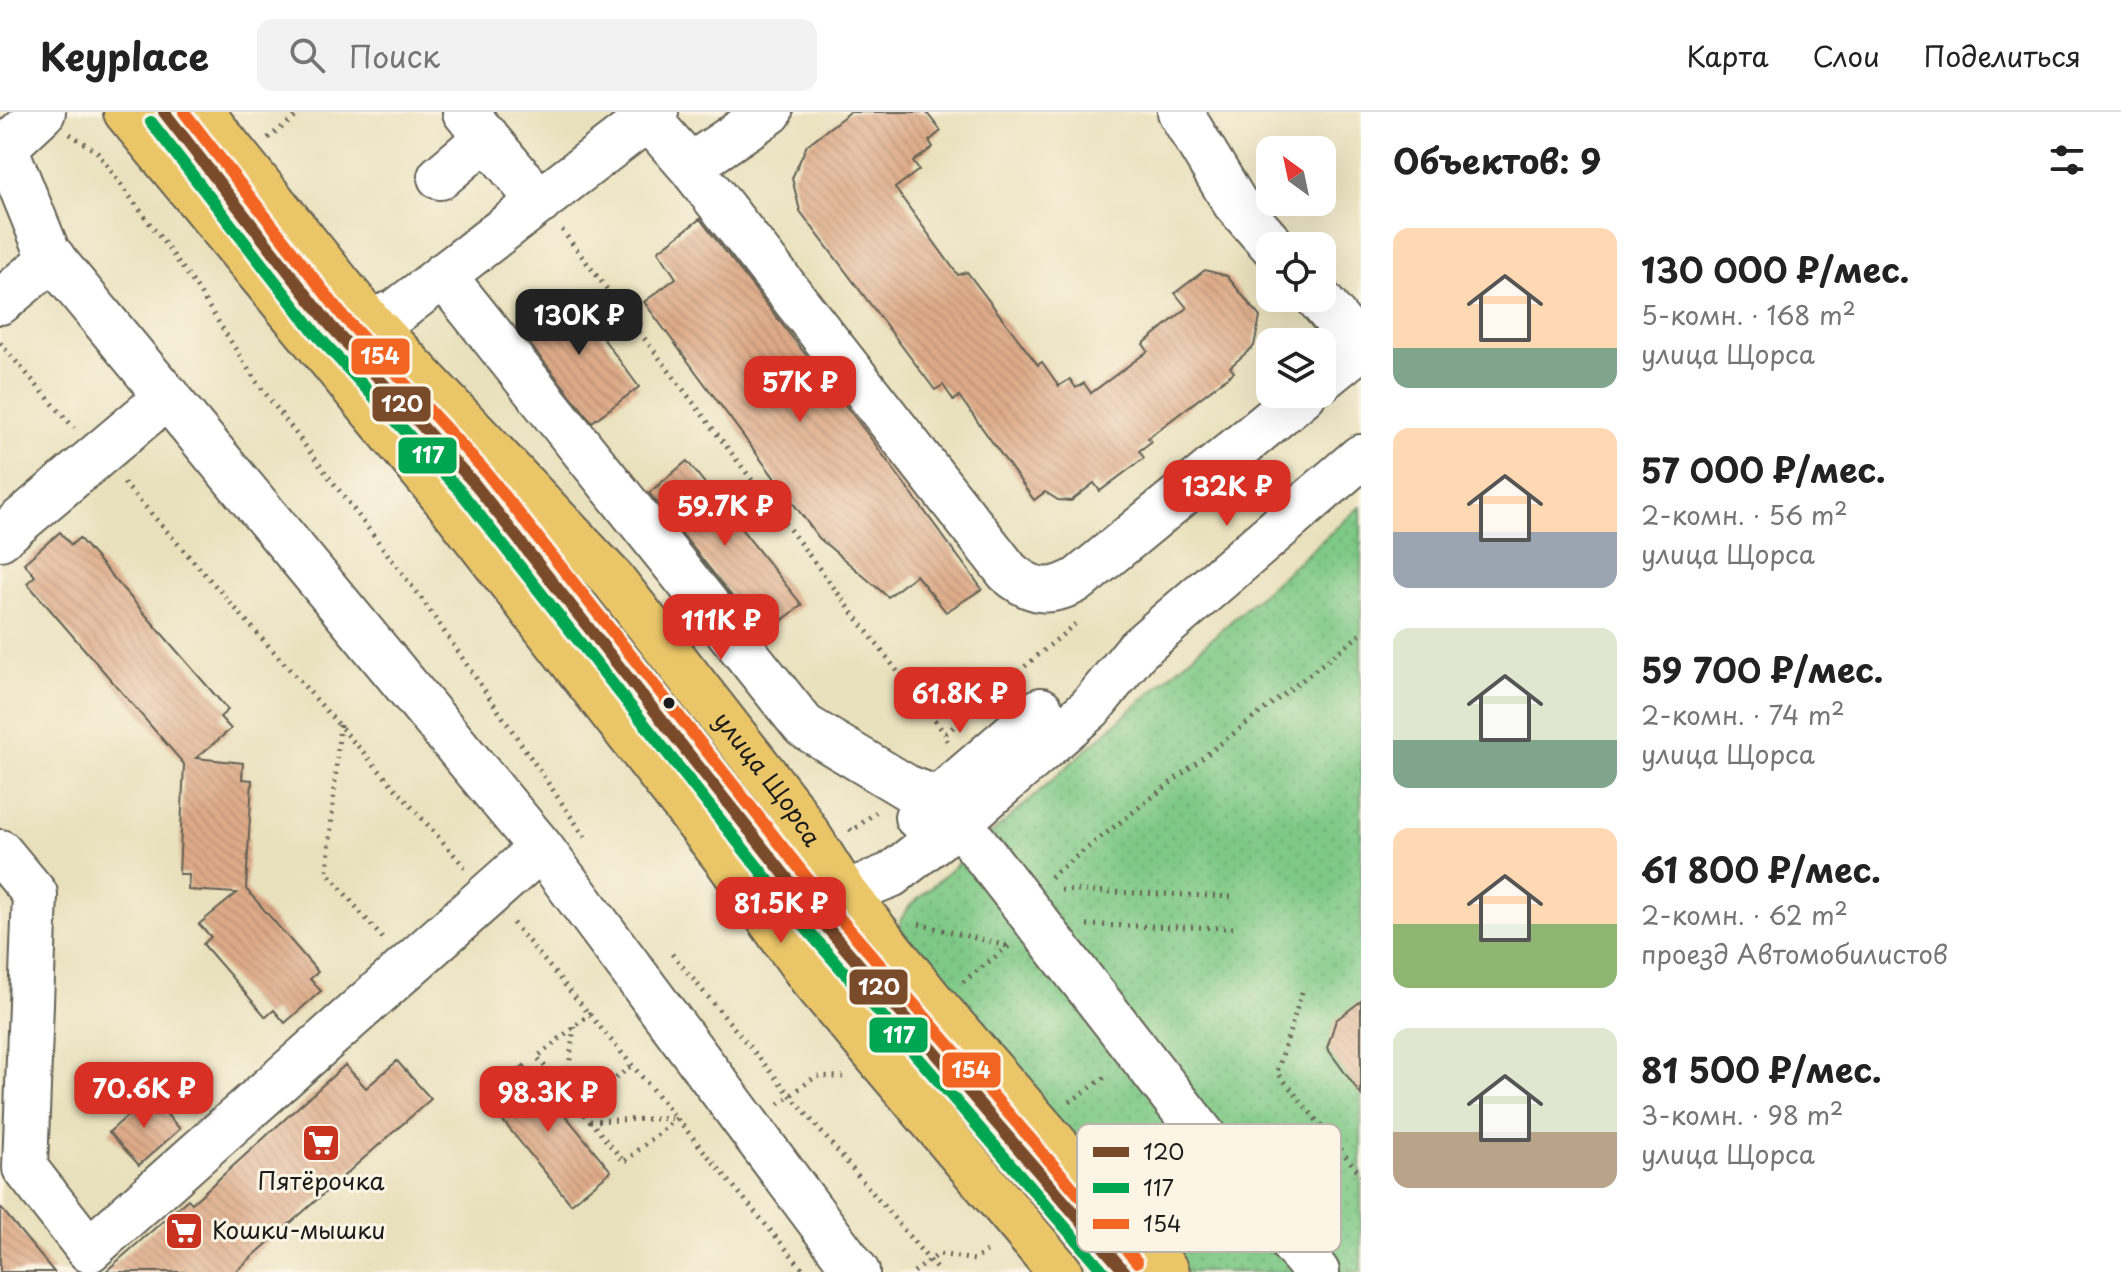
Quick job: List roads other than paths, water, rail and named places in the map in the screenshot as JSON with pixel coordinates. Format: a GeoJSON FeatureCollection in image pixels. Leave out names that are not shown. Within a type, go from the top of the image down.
{"type":"FeatureCollection","features":[{"type":"Feature","properties":{"kind":"main road","name":"улица Щорса"},"geometry":{"type":"LineString","coordinates":[[201,112],[369,321],[614,581],[792,809],[832,905],[934,1004],[1077,1168]]}},
{"type":"Feature","properties":{"kind":"main road","name":"улица Щорса"},"geometry":{"type":"LineString","coordinates":[[134,113],[451,506],[812,979],[1060,1272]]}},
{"type":"Feature","properties":{"kind":"main road","name":"улица Щорса"},"geometry":{"type":"LineString","coordinates":[[1150,1252],[1167,1272]]}},
{"type":"Feature","properties":{"kind":"street"},"geometry":{"type":"LineString","coordinates":[[690,166],[770,112]]}},
{"type":"Feature","properties":{"kind":"street"},"geometry":{"type":"LineString","coordinates":[[1180,112],[1235,203],[1261,232]]}},
{"type":"Feature","properties":{"kind":"street","name":"улица Щорса"},"geometry":{"type":"LineString","coordinates":[[134,113],[473,482],[832,905],[1077,1212]]}},
{"type":"Feature","properties":{"kind":"street"},"geometry":{"type":"LineString","coordinates":[[369,321],[396,312],[652,115],[1008,572],[1023,585],[1042,591],[1061,589],[1079,579],[1287,408]]}},
{"type":"Feature","properties":{"kind":"street"},"geometry":{"type":"LineString","coordinates":[[16,125],[48,253],[541,848],[748,1126],[831,1267]]}},
{"type":"Feature","properties":{"kind":"street"},"geometry":{"type":"LineString","coordinates":[[440,177],[476,125],[553,191]]}},
{"type":"Feature","properties":{"kind":"street"},"geometry":{"type":"LineString","coordinates":[[0,302],[53,258]]}},
{"type":"Feature","properties":{"kind":"street"},"geometry":{"type":"LineString","coordinates":[[443,275],[804,726],[948,810],[1027,920],[1193,1124]]}},
{"type":"Feature","properties":{"kind":"street"},"geometry":{"type":"LineString","coordinates":[[1330,312],[1360,348],[1336,368]]}},
{"type":"Feature","properties":{"kind":"street"},"geometry":{"type":"LineString","coordinates":[[0,538],[168,396]]}},
{"type":"Feature","properties":{"kind":"street"},"geometry":{"type":"LineString","coordinates":[[769,919],[832,905],[891,875],[948,810],[1090,708],[1137,650],[1361,457]]}},
{"type":"Feature","properties":{"kind":"street"},"geometry":{"type":"LineString","coordinates":[[0,852],[35,894],[25,1168],[89,1250],[541,848]]}},
{"type":"Feature","properties":{"kind":"street"},"geometry":{"type":"LineString","coordinates":[[812,979],[832,905]]}},
{"type":"Feature","properties":{"kind":"street","name":"улица Щорса"},"geometry":{"type":"LineString","coordinates":[[1109,1252],[1125,1272]]}},
{"type":"Feature","properties":{"kind":"street"},"geometry":{"type":"LineString","coordinates":[[1300,1252],[1317,1272]]}},
{"type":"Feature","properties":{"kind":"place","name":"Пятёрочка"},"geometry":{"type":"Point","coordinates":[321,1143]}},
{"type":"Feature","properties":{"kind":"place","name":"Кошки-мышки"},"geometry":{"type":"Point","coordinates":[184,1231]}}]}
